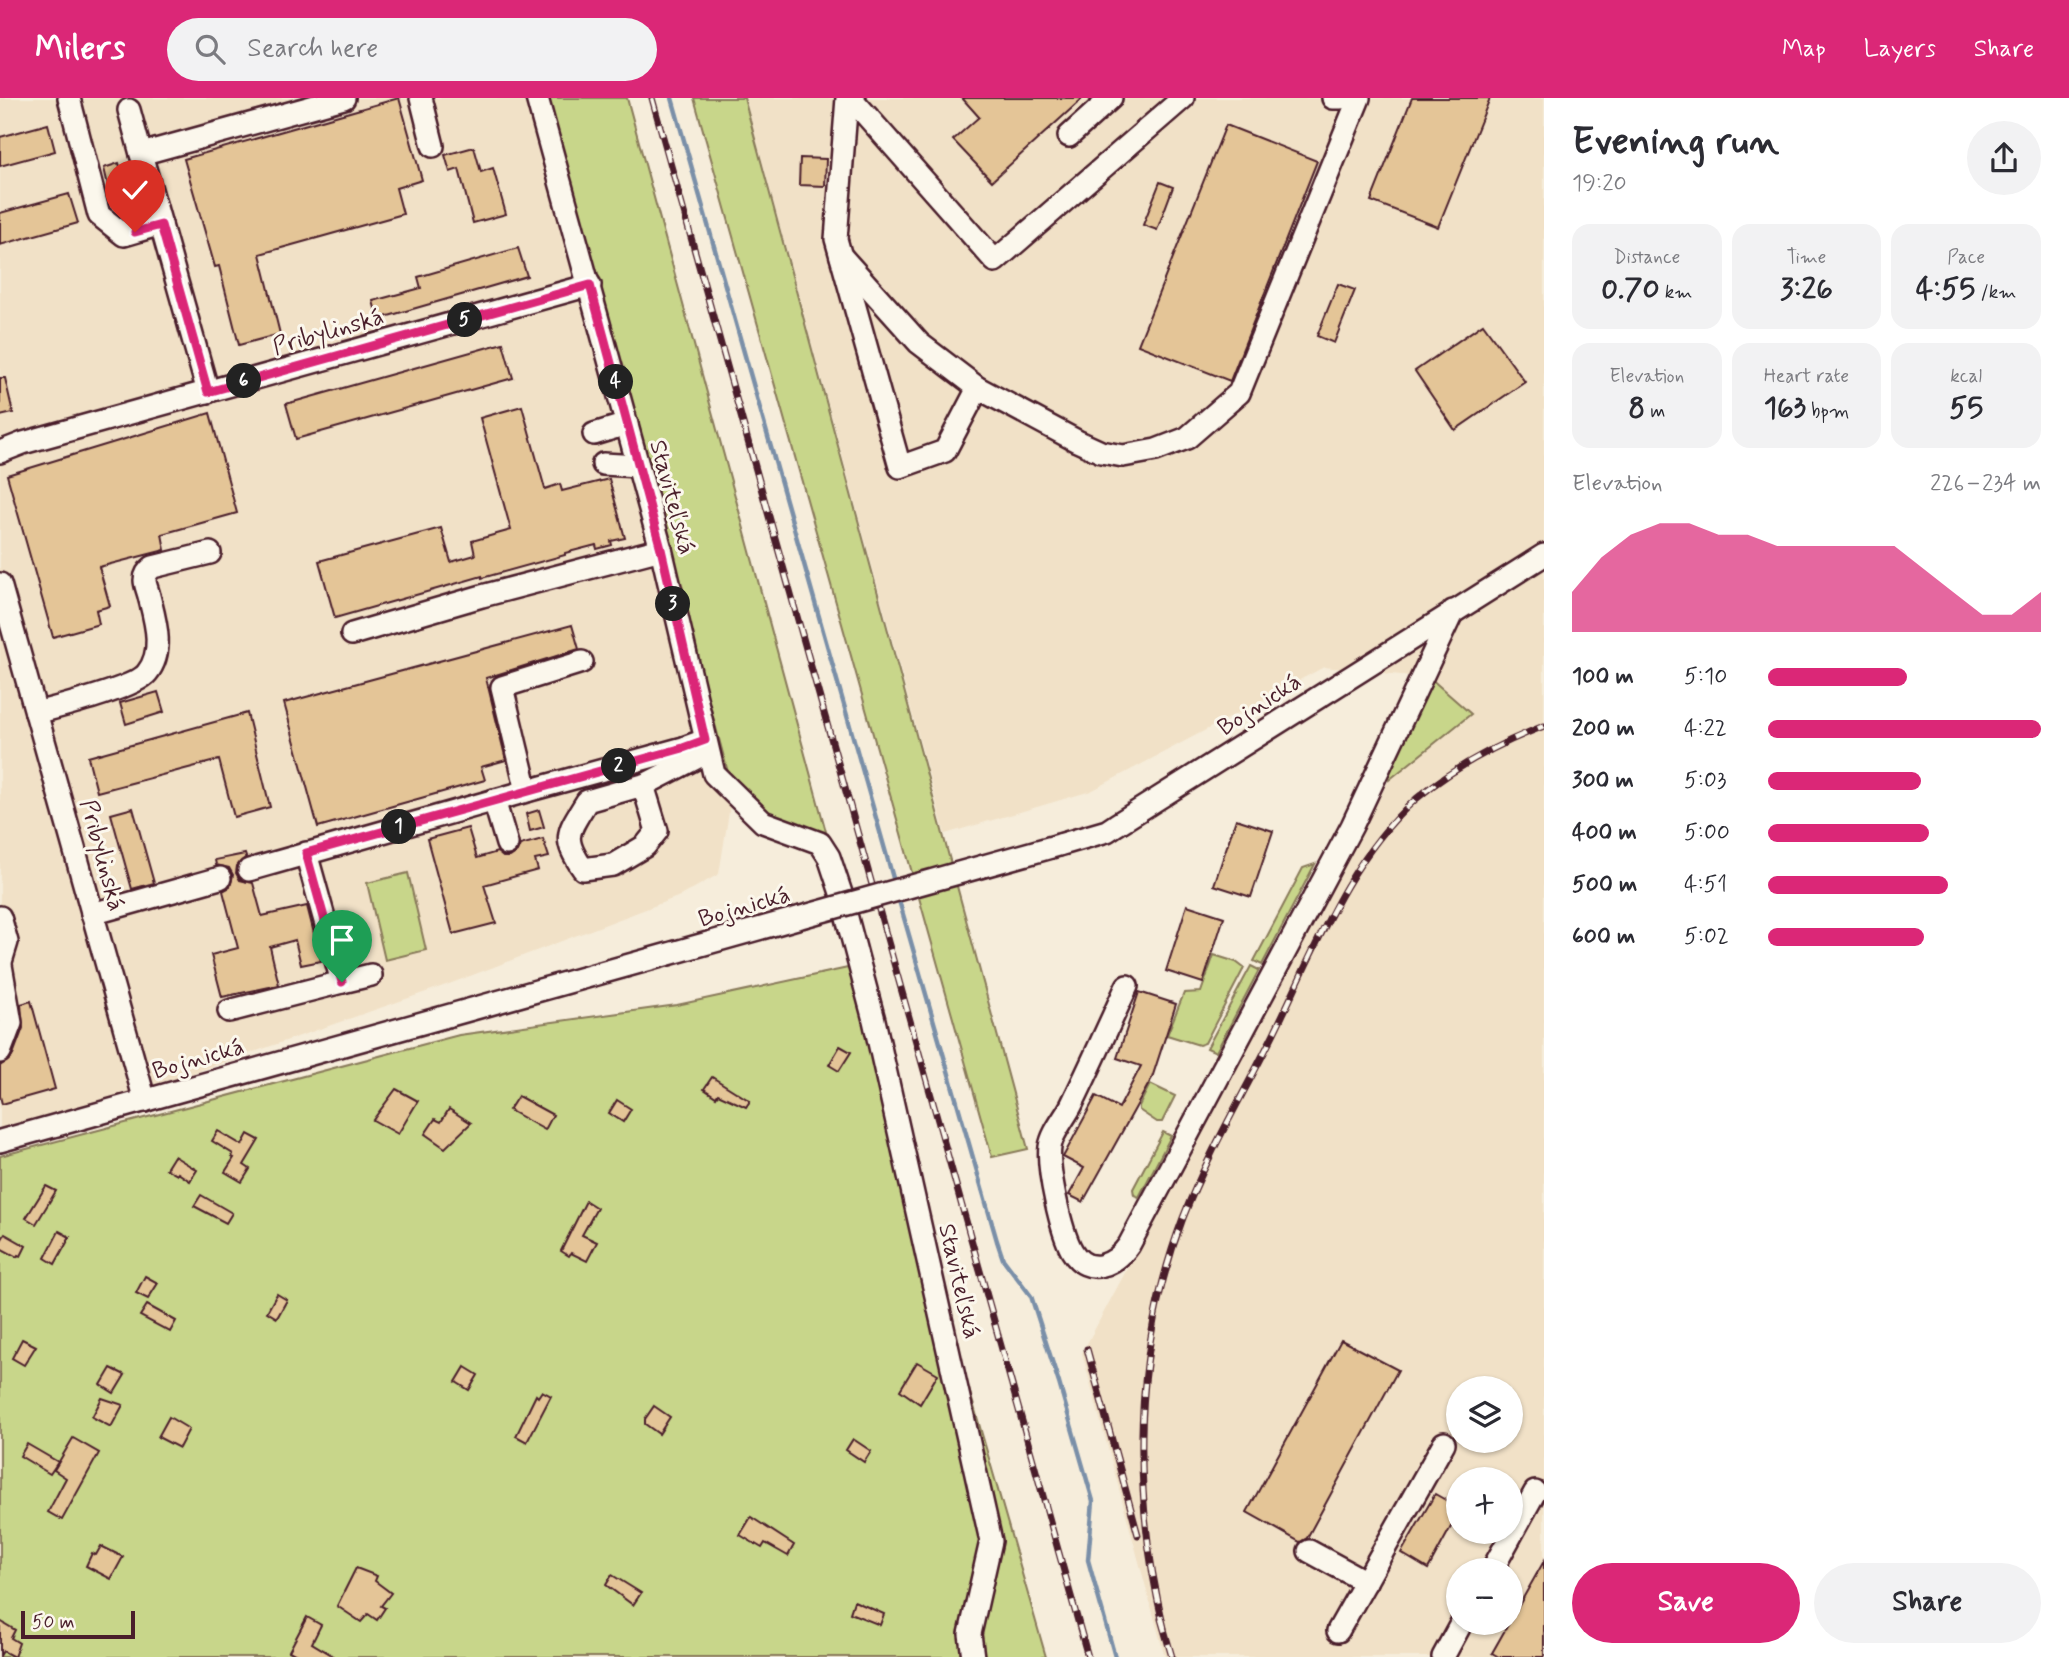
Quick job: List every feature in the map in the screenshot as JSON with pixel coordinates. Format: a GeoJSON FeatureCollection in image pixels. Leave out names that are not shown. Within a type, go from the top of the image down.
{"type":"FeatureCollection","features":[{"type":"Feature","properties":{"kind":"street"},"geometry":{"type":"LineString","coordinates":[[69,98],[99,215],[124,235],[161,225]]}},
{"type":"Feature","properties":{"kind":"street"},"geometry":{"type":"LineString","coordinates":[[141,155],[344,98]]}},
{"type":"Feature","properties":{"kind":"street"},"geometry":{"type":"LineString","coordinates":[[421,98],[433,146]]}},
{"type":"Feature","properties":{"kind":"street","name":"Staviteľská"},"geometry":{"type":"LineString","coordinates":[[537,98],[661,549],[715,774],[762,822],[820,843],[830,856],[841,892]]}},
{"type":"Feature","properties":{"kind":"street"},"geometry":{"type":"LineString","coordinates":[[849,98],[995,261],[1183,98]]}},
{"type":"Feature","properties":{"kind":"street"},"geometry":{"type":"LineString","coordinates":[[849,98],[836,239],[900,467],[945,452],[978,388]]}},
{"type":"Feature","properties":{"kind":"street"},"geometry":{"type":"LineString","coordinates":[[1069,136],[1111,98]]}},
{"type":"Feature","properties":{"kind":"street"},"geometry":{"type":"LineString","coordinates":[[1333,98],[1341,98]]}},
{"type":"Feature","properties":{"kind":"street"},"geometry":{"type":"LineString","coordinates":[[841,256],[919,343],[978,388],[1101,452],[1123,456],[1156,450],[1187,438],[1239,393],[1359,98]]}},
{"type":"Feature","properties":{"kind":"street"},"geometry":{"type":"LineString","coordinates":[[129,110],[208,392]]}},
{"type":"Feature","properties":{"kind":"street","name":"Pribylinská"},"geometry":{"type":"LineString","coordinates":[[0,452],[590,285]]}},
{"type":"Feature","properties":{"kind":"street"},"geometry":{"type":"LineString","coordinates":[[594,434],[630,434]]}},
{"type":"Feature","properties":{"kind":"street"},"geometry":{"type":"LineString","coordinates":[[630,434],[606,464],[638,466]]}},
{"type":"Feature","properties":{"kind":"street"},"geometry":{"type":"LineString","coordinates":[[352,634],[482,596],[661,549]]}},
{"type":"Feature","properties":{"kind":"street"},"geometry":{"type":"LineString","coordinates":[[36,713],[86,699],[146,675],[158,646],[145,579],[148,571],[153,567],[211,553]]}},
{"type":"Feature","properties":{"kind":"street","name":"Bojnická"},"geometry":{"type":"LineString","coordinates":[[3,1135],[145,1101],[1107,831],[1544,555]]}},
{"type":"Feature","properties":{"kind":"street","name":"Pribylinská"},"geometry":{"type":"LineString","coordinates":[[0,584],[8,644],[36,713],[145,1101]]}},
{"type":"Feature","properties":{"kind":"street"},"geometry":{"type":"LineString","coordinates":[[1127,986],[1072,1105],[1050,1144],[1050,1163],[1059,1211],[1070,1246],[1079,1259],[1094,1265],[1109,1264],[1121,1257],[1129,1245],[1352,826],[1453,611]]}},
{"type":"Feature","properties":{"kind":"street"},"geometry":{"type":"LineString","coordinates":[[527,791],[502,687],[582,662]]}},
{"type":"Feature","properties":{"kind":"street"},"geometry":{"type":"LineString","coordinates":[[643,785],[657,831],[645,846],[613,865],[583,869],[570,851],[569,831],[587,801],[643,785],[707,746]]}},
{"type":"Feature","properties":{"kind":"street"},"geometry":{"type":"LineString","coordinates":[[249,870],[683,748],[707,746]]}},
{"type":"Feature","properties":{"kind":"street"},"geometry":{"type":"LineString","coordinates":[[494,800],[507,844]]}},
{"type":"Feature","properties":{"kind":"street"},"geometry":{"type":"LineString","coordinates":[[306,853],[342,982]]}},
{"type":"Feature","properties":{"kind":"street"},"geometry":{"type":"LineString","coordinates":[[92,915],[219,878]]}},
{"type":"Feature","properties":{"kind":"street"},"geometry":{"type":"LineString","coordinates":[[0,917],[7,942],[0,965],[11,1023],[0,1052]]}},
{"type":"Feature","properties":{"kind":"street","name":"Staviteľská"},"geometry":{"type":"LineString","coordinates":[[847,918],[874,1020],[991,1541],[970,1634],[973,1657]]}},
{"type":"Feature","properties":{"kind":"street"},"geometry":{"type":"LineString","coordinates":[[229,1011],[372,975]]}},
{"type":"Feature","properties":{"kind":"street"},"geometry":{"type":"LineString","coordinates":[[1338,1631],[1444,1443]]}},
{"type":"Feature","properties":{"kind":"street"},"geometry":{"type":"LineString","coordinates":[[1499,1558],[1535,1492]]}},
{"type":"Feature","properties":{"kind":"street"},"geometry":{"type":"LineString","coordinates":[[1309,1551],[1366,1582]]}},
{"type":"Feature","properties":{"kind":"street"},"geometry":{"type":"LineString","coordinates":[[1443,1657],[1455,1635]]}},
{"type":"Feature","properties":{"kind":"shaded area"},"geometry":{"type":"Polygon","coordinates":[[[0,98],[546,98],[729,776],[730,806],[719,874],[680,896],[449,984],[84,1111],[0,1135],[0,98]]]}},
{"type":"Feature","properties":{"kind":"shaded area"},"geometry":{"type":"Polygon","coordinates":[[[745,98],[1544,98],[1544,1657],[1165,1657],[1082,1353],[1389,780],[1470,714],[1430,678],[1324,667],[1091,791],[945,834],[745,98]]]}},
{"type":"Feature","properties":{"kind":"green space"},"geometry":{"type":"Polygon","coordinates":[[[546,98],[627,98],[828,839],[773,818],[729,776],[546,98]]]}},
{"type":"Feature","properties":{"kind":"green space"},"geometry":{"type":"Polygon","coordinates":[[[694,98],[744,98],[1028,1149],[992,1157],[694,98]]]}},
{"type":"Feature","properties":{"kind":"green space"},"geometry":{"type":"Polygon","coordinates":[[[1430,678],[1471,714],[1389,780],[1388,774],[1430,678]]]}},
{"type":"Feature","properties":{"kind":"green space"},"geometry":{"type":"Polygon","coordinates":[[[1315,864],[1262,965],[1254,961],[1303,868],[1315,864]]]}},
{"type":"Feature","properties":{"kind":"green space"},"geometry":{"type":"Polygon","coordinates":[[[408,873],[426,950],[385,960],[367,883],[408,873]]]}},
{"type":"Feature","properties":{"kind":"green space"},"geometry":{"type":"Polygon","coordinates":[[[1214,955],[1236,962],[1244,968],[1205,1043],[1199,1045],[1167,1035],[1184,993],[1201,992],[1214,955]]]}},
{"type":"Feature","properties":{"kind":"green space"},"geometry":{"type":"Polygon","coordinates":[[[1251,966],[1259,970],[1216,1052],[1207,1048],[1251,966]]]}},
{"type":"Feature","properties":{"kind":"green space"},"geometry":{"type":"Polygon","coordinates":[[[848,968],[1046,1657],[0,1657],[0,1156],[459,1035],[677,1005],[848,968]]]}},
{"type":"Feature","properties":{"kind":"green space"},"geometry":{"type":"Polygon","coordinates":[[[1150,1084],[1175,1096],[1162,1122],[1157,1122],[1139,1110],[1150,1084]]]}},
{"type":"Feature","properties":{"kind":"green space"},"geometry":{"type":"Polygon","coordinates":[[[1163,1132],[1171,1136],[1139,1197],[1134,1195],[1133,1189],[1163,1132]]]}},
{"type":"Feature","properties":{"kind":"building"},"geometry":{"type":"Polygon","coordinates":[[[399,98],[422,180],[396,188],[403,214],[260,254],[280,334],[239,345],[219,266],[215,267],[184,159],[399,98]]]}},
{"type":"Feature","properties":{"kind":"building"},"geometry":{"type":"Polygon","coordinates":[[[962,98],[1083,98],[992,181],[953,140],[979,117],[962,98]]]}},
{"type":"Feature","properties":{"kind":"building"},"geometry":{"type":"Polygon","coordinates":[[[1412,98],[1490,98],[1438,227],[1371,201],[1412,98]]]}},
{"type":"Feature","properties":{"kind":"building"},"geometry":{"type":"Polygon","coordinates":[[[48,124],[55,151],[0,166],[0,137],[48,124]]]}},
{"type":"Feature","properties":{"kind":"building"},"geometry":{"type":"Polygon","coordinates":[[[1226,125],[1317,161],[1230,381],[1138,345],[1226,125]]]}},
{"type":"Feature","properties":{"kind":"building"},"geometry":{"type":"Polygon","coordinates":[[[474,147],[481,172],[493,168],[506,214],[473,223],[459,169],[450,172],[445,155],[474,147]]]}},
{"type":"Feature","properties":{"kind":"building"},"geometry":{"type":"Polygon","coordinates":[[[800,158],[826,159],[825,186],[799,185],[800,158]]]}},
{"type":"Feature","properties":{"kind":"building"},"geometry":{"type":"Polygon","coordinates":[[[119,163],[125,183],[131,186],[136,194],[133,204],[125,209],[115,207],[112,203],[104,168],[119,163]]]}},
{"type":"Feature","properties":{"kind":"building"},"geometry":{"type":"Polygon","coordinates":[[[1160,182],[1173,187],[1157,230],[1143,225],[1160,182]]]}},
{"type":"Feature","properties":{"kind":"building"},"geometry":{"type":"Polygon","coordinates":[[[69,194],[78,223],[0,245],[0,213],[69,194]]]}},
{"type":"Feature","properties":{"kind":"building"},"geometry":{"type":"Polygon","coordinates":[[[518,248],[527,276],[378,319],[373,301],[421,288],[418,277],[518,248]]]}},
{"type":"Feature","properties":{"kind":"building"},"geometry":{"type":"Polygon","coordinates":[[[1338,284],[1355,290],[1334,343],[1317,336],[1338,284]]]}},
{"type":"Feature","properties":{"kind":"building"},"geometry":{"type":"Polygon","coordinates":[[[1483,324],[1525,382],[1455,430],[1415,371],[1483,324]]]}},
{"type":"Feature","properties":{"kind":"building"},"geometry":{"type":"Polygon","coordinates":[[[503,343],[513,378],[296,439],[286,404],[503,343]]]}},
{"type":"Feature","properties":{"kind":"building"},"geometry":{"type":"Polygon","coordinates":[[[0,378],[5,378],[13,413],[0,416],[0,378]]]}},
{"type":"Feature","properties":{"kind":"building"},"geometry":{"type":"Polygon","coordinates":[[[522,406],[545,489],[560,484],[562,491],[609,479],[625,538],[611,541],[612,545],[597,549],[596,545],[565,553],[335,618],[319,561],[441,528],[451,562],[475,555],[472,541],[511,530],[480,418],[522,406]]]}},
{"type":"Feature","properties":{"kind":"building"},"geometry":{"type":"Polygon","coordinates":[[[210,413],[237,513],[162,534],[165,550],[99,567],[110,606],[96,610],[99,624],[53,637],[7,475],[210,413]]]}},
{"type":"Feature","properties":{"kind":"building"},"geometry":{"type":"Polygon","coordinates":[[[572,625],[579,649],[486,678],[506,760],[481,767],[485,780],[318,827],[284,703],[572,625]]]}},
{"type":"Feature","properties":{"kind":"building"},"geometry":{"type":"Polygon","coordinates":[[[158,692],[164,712],[126,724],[120,703],[158,692]]]}},
{"type":"Feature","properties":{"kind":"building"},"geometry":{"type":"Polygon","coordinates":[[[247,713],[270,807],[234,817],[219,760],[97,792],[88,757],[247,713]]]}},
{"type":"Feature","properties":{"kind":"building"},"geometry":{"type":"Polygon","coordinates":[[[133,808],[154,883],[132,889],[111,814],[133,808]]]}},
{"type":"Feature","properties":{"kind":"building"},"geometry":{"type":"Polygon","coordinates":[[[539,810],[544,827],[530,831],[526,814],[539,810]]]}},
{"type":"Feature","properties":{"kind":"building"},"geometry":{"type":"Polygon","coordinates":[[[1236,819],[1273,831],[1251,897],[1214,885],[1236,819]]]}},
{"type":"Feature","properties":{"kind":"building"},"geometry":{"type":"Polygon","coordinates":[[[468,828],[477,858],[497,852],[503,857],[510,857],[517,852],[520,845],[543,839],[549,857],[535,860],[538,870],[484,885],[496,923],[453,934],[427,839],[468,828]]]}},
{"type":"Feature","properties":{"kind":"building"},"geometry":{"type":"Polygon","coordinates":[[[245,854],[246,857],[237,866],[236,873],[240,880],[253,883],[262,916],[307,906],[321,961],[301,965],[295,940],[270,947],[279,985],[222,997],[211,955],[238,948],[223,891],[230,887],[233,875],[229,868],[216,865],[215,860],[245,854]]]}},
{"type":"Feature","properties":{"kind":"building"},"geometry":{"type":"Polygon","coordinates":[[[1187,905],[1224,917],[1203,983],[1166,971],[1187,905]]]}},
{"type":"Feature","properties":{"kind":"building"},"geometry":{"type":"Polygon","coordinates":[[[1139,992],[1176,1004],[1152,1078],[1083,1202],[1069,1195],[1084,1168],[1063,1157],[1096,1096],[1119,1108],[1141,1066],[1117,1058],[1139,992]]]}},
{"type":"Feature","properties":{"kind":"building"},"geometry":{"type":"Polygon","coordinates":[[[31,1001],[55,1089],[2,1104],[0,1066],[12,1057],[23,1028],[21,1004],[31,1001]]]}},
{"type":"Feature","properties":{"kind":"building"},"geometry":{"type":"Polygon","coordinates":[[[840,1046],[851,1052],[839,1071],[829,1065],[840,1046]]]}},
{"type":"Feature","properties":{"kind":"building"},"geometry":{"type":"Polygon","coordinates":[[[712,1077],[750,1101],[746,1107],[718,1094],[716,1097],[704,1089],[712,1077]]]}},
{"type":"Feature","properties":{"kind":"building"},"geometry":{"type":"Polygon","coordinates":[[[396,1089],[418,1101],[398,1134],[373,1120],[396,1089]]]}},
{"type":"Feature","properties":{"kind":"building"},"geometry":{"type":"Polygon","coordinates":[[[518,1096],[553,1115],[545,1130],[509,1110],[518,1096]]]}},
{"type":"Feature","properties":{"kind":"building"},"geometry":{"type":"Polygon","coordinates":[[[617,1100],[631,1109],[623,1122],[609,1113],[617,1100]]]}},
{"type":"Feature","properties":{"kind":"building"},"geometry":{"type":"Polygon","coordinates":[[[449,1109],[471,1123],[445,1148],[425,1134],[435,1119],[441,1122],[449,1109]]]}},
{"type":"Feature","properties":{"kind":"building"},"geometry":{"type":"Polygon","coordinates":[[[218,1131],[242,1145],[248,1134],[259,1140],[244,1165],[250,1169],[242,1182],[225,1172],[234,1158],[233,1154],[212,1141],[218,1131]]]}},
{"type":"Feature","properties":{"kind":"building"},"geometry":{"type":"Polygon","coordinates":[[[174,1156],[197,1170],[190,1181],[166,1169],[174,1156]]]}},
{"type":"Feature","properties":{"kind":"building"},"geometry":{"type":"Polygon","coordinates":[[[46,1186],[56,1191],[36,1224],[26,1218],[46,1186]]]}},
{"type":"Feature","properties":{"kind":"building"},"geometry":{"type":"Polygon","coordinates":[[[201,1195],[232,1213],[226,1223],[194,1206],[201,1195]]]}},
{"type":"Feature","properties":{"kind":"building"},"geometry":{"type":"Polygon","coordinates":[[[586,1201],[597,1208],[582,1235],[597,1242],[587,1261],[561,1251],[586,1201]]]}},
{"type":"Feature","properties":{"kind":"building"},"geometry":{"type":"Polygon","coordinates":[[[59,1231],[70,1237],[55,1264],[45,1258],[59,1231]]]}},
{"type":"Feature","properties":{"kind":"building"},"geometry":{"type":"Polygon","coordinates":[[[5,1234],[26,1246],[21,1256],[17,1257],[0,1248],[5,1234]]]}},
{"type":"Feature","properties":{"kind":"building"},"geometry":{"type":"Polygon","coordinates":[[[145,1276],[158,1283],[148,1299],[136,1293],[145,1276]]]}},
{"type":"Feature","properties":{"kind":"building"},"geometry":{"type":"Polygon","coordinates":[[[277,1294],[287,1300],[277,1318],[267,1312],[277,1294]]]}},
{"type":"Feature","properties":{"kind":"building"},"geometry":{"type":"Polygon","coordinates":[[[147,1305],[176,1321],[170,1332],[140,1316],[147,1305]]]}},
{"type":"Feature","properties":{"kind":"building"},"geometry":{"type":"Polygon","coordinates":[[[22,1339],[36,1346],[24,1365],[12,1358],[22,1339]]]}},
{"type":"Feature","properties":{"kind":"building"},"geometry":{"type":"Polygon","coordinates":[[[1341,1340],[1398,1370],[1307,1538],[1300,1542],[1247,1512],[1341,1340]]]}},
{"type":"Feature","properties":{"kind":"building"},"geometry":{"type":"Polygon","coordinates":[[[917,1362],[938,1374],[920,1404],[900,1390],[917,1362]]]}},
{"type":"Feature","properties":{"kind":"building"},"geometry":{"type":"Polygon","coordinates":[[[465,1367],[478,1375],[469,1390],[456,1382],[465,1367]]]}},
{"type":"Feature","properties":{"kind":"building"},"geometry":{"type":"Polygon","coordinates":[[[111,1368],[125,1375],[114,1393],[101,1385],[111,1368]]]}},
{"type":"Feature","properties":{"kind":"building"},"geometry":{"type":"Polygon","coordinates":[[[542,1391],[551,1396],[527,1442],[516,1436],[536,1395],[538,1397],[542,1391]]]}},
{"type":"Feature","properties":{"kind":"building"},"geometry":{"type":"Polygon","coordinates":[[[102,1398],[123,1405],[111,1427],[92,1417],[102,1398]]]}},
{"type":"Feature","properties":{"kind":"building"},"geometry":{"type":"Polygon","coordinates":[[[654,1406],[670,1417],[659,1434],[645,1424],[645,1419],[654,1406]]]}},
{"type":"Feature","properties":{"kind":"building"},"geometry":{"type":"Polygon","coordinates":[[[169,1417],[189,1429],[179,1448],[158,1437],[169,1417]]]}},
{"type":"Feature","properties":{"kind":"building"},"geometry":{"type":"Polygon","coordinates":[[[73,1438],[99,1453],[62,1520],[48,1512],[66,1478],[54,1470],[73,1438]]]}},
{"type":"Feature","properties":{"kind":"building"},"geometry":{"type":"Polygon","coordinates":[[[853,1439],[871,1451],[864,1462],[846,1450],[853,1439]]]}},
{"type":"Feature","properties":{"kind":"building"},"geometry":{"type":"Polygon","coordinates":[[[27,1444],[58,1462],[50,1474],[20,1456],[27,1444]]]}},
{"type":"Feature","properties":{"kind":"building"},"geometry":{"type":"Polygon","coordinates":[[[1435,1494],[1446,1500],[1446,1536],[1428,1569],[1401,1553],[1435,1494]]]}},
{"type":"Feature","properties":{"kind":"building"},"geometry":{"type":"Polygon","coordinates":[[[751,1517],[794,1545],[788,1556],[765,1543],[762,1548],[740,1535],[751,1517]]]}},
{"type":"Feature","properties":{"kind":"building"},"geometry":{"type":"Polygon","coordinates":[[[101,1546],[123,1557],[111,1579],[86,1566],[92,1553],[96,1555],[101,1546]]]}},
{"type":"Feature","properties":{"kind":"building"},"geometry":{"type":"Polygon","coordinates":[[[1544,1561],[1544,1657],[1499,1657],[1492,1653],[1502,1635],[1523,1635],[1523,1598],[1544,1561]]]}},
{"type":"Feature","properties":{"kind":"building"},"geometry":{"type":"Polygon","coordinates":[[[356,1568],[377,1576],[375,1581],[391,1593],[381,1606],[385,1608],[377,1620],[368,1614],[361,1622],[337,1606],[356,1568]]]}},
{"type":"Feature","properties":{"kind":"building"},"geometry":{"type":"Polygon","coordinates":[[[612,1575],[641,1593],[633,1605],[606,1585],[612,1575]]]}},
{"type":"Feature","properties":{"kind":"building"},"geometry":{"type":"Polygon","coordinates":[[[854,1601],[884,1614],[880,1625],[850,1613],[854,1601]]]}},
{"type":"Feature","properties":{"kind":"building"},"geometry":{"type":"Polygon","coordinates":[[[307,1617],[321,1625],[312,1643],[335,1657],[300,1657],[289,1651],[307,1617]]]}},
{"type":"Feature","properties":{"kind":"building"},"geometry":{"type":"Polygon","coordinates":[[[0,1621],[15,1630],[11,1638],[19,1643],[14,1657],[3,1651],[0,1656],[0,1621]]]}},
{"type":"Feature","properties":{"kind":"waterway"},"geometry":{"type":"LineString","coordinates":[[672,98],[895,885]]}},
{"type":"Feature","properties":{"kind":"waterway"},"geometry":{"type":"LineString","coordinates":[[898,897],[997,1241],[1003,1259],[1031,1296],[1093,1501],[1088,1560],[1115,1657]]}},
{"type":"Feature","properties":{"kind":"railway"},"geometry":{"type":"LineString","coordinates":[[652,98],[1088,1657]]}},
{"type":"Feature","properties":{"kind":"railway"},"geometry":{"type":"LineString","coordinates":[[1164,1628],[1146,1525],[1142,1422],[1154,1319],[1166,1268],[1193,1194],[1334,908],[1371,850],[1392,823],[1416,799],[1446,777],[1510,740],[1544,726]]}},
{"type":"Feature","properties":{"kind":"railway"},"geometry":{"type":"LineString","coordinates":[[1087,1349],[1138,1535]]}},
{"type":"Feature","properties":{"kind":"railway"},"geometry":{"type":"LineString","coordinates":[[1161,1619],[1172,1657]]}},
{"type":"Feature","properties":{"kind":"route"},"geometry":{"type":"LineString","coordinates":[[135,232],[161,225],[208,392],[590,285],[661,549],[705,740],[306,853],[342,982]]}}]}
